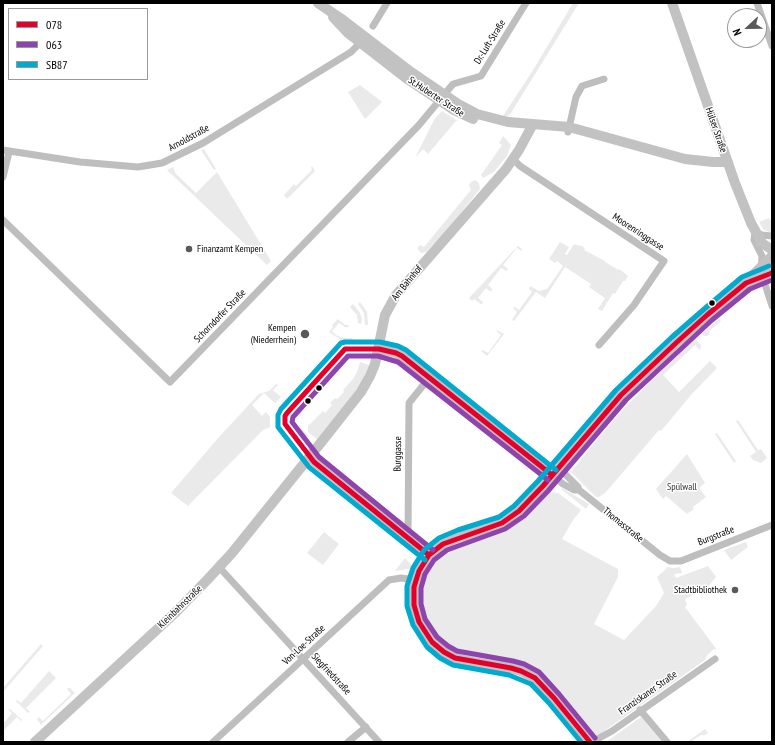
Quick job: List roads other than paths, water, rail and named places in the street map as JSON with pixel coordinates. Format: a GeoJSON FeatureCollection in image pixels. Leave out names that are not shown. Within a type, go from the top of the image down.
{"type":"FeatureCollection","features":[{"type":"Feature","properties":{"kind":"street","name":"St.Huberter Straße"},"geometry":{"type":"LineString","coordinates":[[318,3],[328,11],[342,28],[363,40],[441,98],[477,114],[531,127],[568,130],[606,137],[685,159],[728,162]]}},
{"type":"Feature","properties":{"kind":"street"},"geometry":{"type":"LineString","coordinates":[[374,26],[387,3]]}},
{"type":"Feature","properties":{"kind":"street","name":"Dr.-Luft-Straße"},"geometry":{"type":"LineString","coordinates":[[441,98],[453,84],[480,76],[526,3]]}},
{"type":"Feature","properties":{"kind":"street","name":"Hülser Straße"},"geometry":{"type":"LineString","coordinates":[[672,3],[728,162],[755,232],[762,243],[772,250]]}},
{"type":"Feature","properties":{"kind":"street"},"geometry":{"type":"LineString","coordinates":[[757,3],[772,46]]}},
{"type":"Feature","properties":{"kind":"street","name":"Arnoldstraße"},"geometry":{"type":"LineString","coordinates":[[6,151],[87,163],[138,167],[162,163],[202,143],[351,52],[363,40]]}},
{"type":"Feature","properties":{"kind":"street"},"geometry":{"type":"LineString","coordinates":[[568,130],[576,97],[582,86],[604,79]]}},
{"type":"Feature","properties":{"kind":"street","name":"Schorndorfer Straße"},"geometry":{"type":"LineString","coordinates":[[3,220],[170,382],[419,125],[441,98]]}},
{"type":"Feature","properties":{"kind":"street","name":"Am Bahnhof"},"geometry":{"type":"LineString","coordinates":[[309,457],[366,384],[376,364],[385,315],[396,296],[513,159],[531,127]]}},
{"type":"Feature","properties":{"kind":"street"},"geometry":{"type":"LineString","coordinates":[[3,178],[6,151]]}},
{"type":"Feature","properties":{"kind":"street","name":"Moorenringgasse"},"geometry":{"type":"LineString","coordinates":[[513,159],[520,166],[664,261],[634,305],[599,345]]}},
{"type":"Feature","properties":{"kind":"street"},"geometry":{"type":"LineString","coordinates":[[772,236],[762,235],[755,232],[754,240],[762,256],[766,287],[772,306]]}},
{"type":"Feature","properties":{"kind":"street"},"geometry":{"type":"LineString","coordinates":[[591,742],[554,698],[534,678],[521,671],[511,668],[455,658],[444,652],[432,642],[423,630],[416,615],[414,596],[416,580],[422,564],[438,547],[452,540],[494,525],[513,516],[525,506],[556,472],[621,395],[691,328],[746,283],[765,272],[772,256]]}},
{"type":"Feature","properties":{"kind":"street","name":"Thomasstraße"},"geometry":{"type":"LineString","coordinates":[[379,349],[396,352],[402,356],[556,472],[563,484],[574,490],[579,490],[667,560]]}},
{"type":"Feature","properties":{"kind":"street","name":"Burggasse"},"geometry":{"type":"LineString","coordinates":[[408,538],[409,403],[430,378]]}},
{"type":"Feature","properties":{"kind":"street"},"geometry":{"type":"LineString","coordinates":[[309,457],[429,555]]}},
{"type":"Feature","properties":{"kind":"street","name":"Kleinbahnstraße"},"geometry":{"type":"LineString","coordinates":[[34,742],[177,611],[220,567],[309,457]]}},
{"type":"Feature","properties":{"kind":"street","name":"Burgstraße"},"geometry":{"type":"LineString","coordinates":[[667,560],[675,562],[681,561],[772,525]]}},
{"type":"Feature","properties":{"kind":"street","name":"Siegfriedstraße"},"geometry":{"type":"LineString","coordinates":[[220,567],[380,742]]}},
{"type":"Feature","properties":{"kind":"street","name":"Von-Loe-Straße"},"geometry":{"type":"LineString","coordinates":[[213,742],[304,660],[389,580],[401,578],[416,580]]}},
{"type":"Feature","properties":{"kind":"street","name":"Franziskaner Straße"},"geometry":{"type":"LineString","coordinates":[[591,742],[612,731],[715,659]]}},
{"type":"Feature","properties":{"kind":"street"},"geometry":{"type":"LineString","coordinates":[[640,710],[667,742]]}},
{"type":"Feature","properties":{"kind":"street"},"geometry":{"type":"LineString","coordinates":[[348,742],[366,727]]}},
{"type":"Feature","properties":{"kind":"place","name":"Finanzamt Kempen"},"geometry":{"type":"Point","coordinates":[189,249]}},
{"type":"Feature","properties":{"kind":"place","name":"Kempen (Niederrhein)"},"geometry":{"type":"Point","coordinates":[305,334]}},
{"type":"Feature","properties":{"kind":"place","name":"Stadtbibliothek"},"geometry":{"type":"Point","coordinates":[735,590]}},
{"type":"Feature","properties":{"kind":"park label","name":"Spülwall"},"geometry":{"type":"Point","coordinates":[682,487]}}]}
